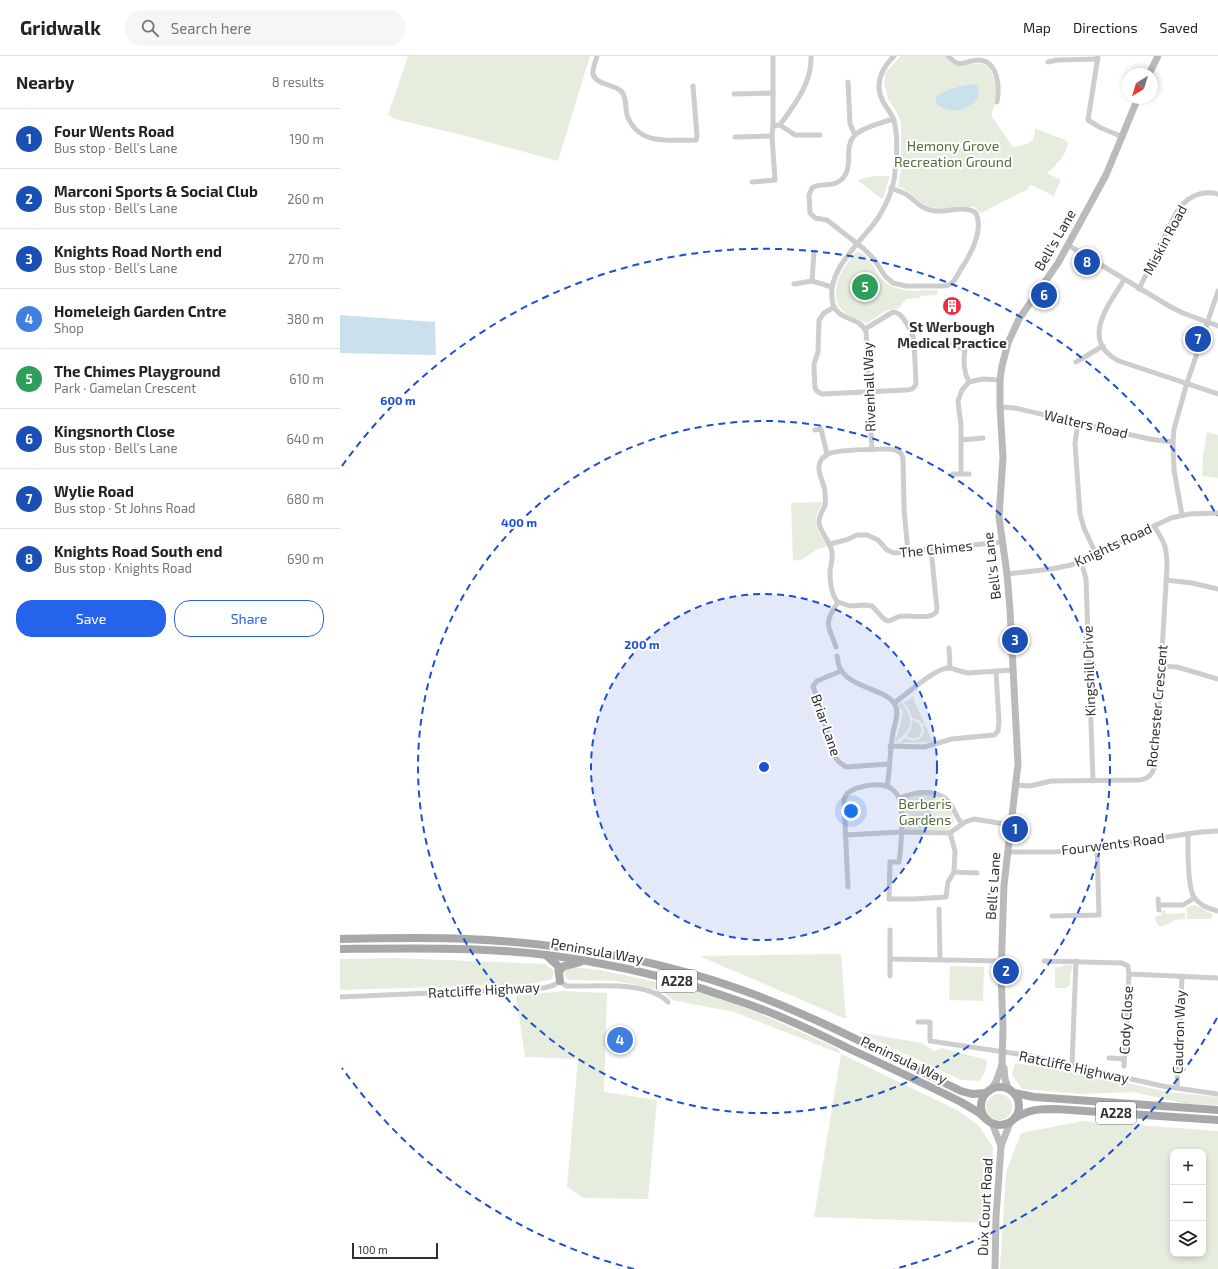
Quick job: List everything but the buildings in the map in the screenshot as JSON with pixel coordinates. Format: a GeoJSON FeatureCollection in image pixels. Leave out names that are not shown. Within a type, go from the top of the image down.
{"type":"FeatureCollection","features":[{"type":"Feature","properties":{"kind":"main road","name":"Peninsula Way"},"geometry":{"type":"LineString","coordinates":[[340,939],[465,938],[522,942],[582,949],[658,964],[705,977],[762,997],[820,1022],[961,1090],[972,1094],[988,1092]]}},
{"type":"Feature","properties":{"kind":"main road","name":"Peninsula Way"},"geometry":{"type":"LineString","coordinates":[[340,949],[469,949],[546,955],[586,961],[653,975],[701,988],[778,1016],[961,1102],[978,1112],[989,1121]]}},
{"type":"Feature","properties":{"kind":"main road"},"geometry":{"type":"LineString","coordinates":[[546,955],[558,966],[560,981]]}},
{"type":"Feature","properties":{"kind":"main road"},"geometry":{"type":"LineString","coordinates":[[559,971],[564,966],[586,961]]}},
{"type":"Feature","properties":{"kind":"main road"},"geometry":{"type":"LineString","coordinates":[[1001,1088],[1012,1092],[1018,1102],[1019,1108],[1012,1120],[1002,1125],[989,1121],[982,1110],[981,1105],[988,1092],[1001,1088]]}},
{"type":"Feature","properties":{"kind":"main road","name":"A228"},"geometry":{"type":"LineString","coordinates":[[1012,1092],[1034,1097],[1218,1110]]}},
{"type":"Feature","properties":{"kind":"main road","name":"A228"},"geometry":{"type":"LineString","coordinates":[[1012,1120],[1025,1112],[1034,1109],[1056,1109],[1218,1120]]}},
{"type":"Feature","properties":{"kind":"street"},"geometry":{"type":"LineString","coordinates":[[597,56],[593,71],[595,78],[598,81],[616,88],[622,93],[632,125],[642,134],[650,138],[661,140],[696,140],[697,136],[693,86]]}},
{"type":"Feature","properties":{"kind":"street"},"geometry":{"type":"LineString","coordinates":[[752,182],[776,180],[772,136],[774,126],[773,56]]}},
{"type":"Feature","properties":{"kind":"street"},"geometry":{"type":"LineString","coordinates":[[780,125],[806,84],[811,68],[811,56]]}},
{"type":"Feature","properties":{"kind":"street"},"geometry":{"type":"LineString","coordinates":[[865,330],[895,312],[901,316],[912,334],[914,341],[916,384],[913,389],[822,394],[816,390],[814,364],[818,352],[819,320],[824,313],[834,307],[832,287],[837,271],[880,215],[891,188],[895,173],[896,130],[894,119],[883,100],[879,86],[881,73],[885,65],[894,56]]}},
{"type":"Feature","properties":{"kind":"street"},"geometry":{"type":"LineString","coordinates":[[948,56],[952,60],[959,63],[966,64],[978,60],[984,61],[990,66],[998,79],[999,89],[997,102]]}},
{"type":"Feature","properties":{"kind":"street"},"geometry":{"type":"LineString","coordinates":[[1152,68],[1158,56]]}},
{"type":"Feature","properties":{"kind":"street"},"geometry":{"type":"LineString","coordinates":[[1048,62],[1057,58],[1098,58],[1088,120],[1101,128],[1123,137]]}},
{"type":"Feature","properties":{"kind":"street"},"geometry":{"type":"LineString","coordinates":[[848,82],[850,124],[855,135]]}},
{"type":"Feature","properties":{"kind":"street"},"geometry":{"type":"LineString","coordinates":[[734,94],[773,93]]}},
{"type":"Feature","properties":{"kind":"street","name":"Bell's Lane"},"geometry":{"type":"LineString","coordinates":[[988,1092],[996,1082],[1002,1065],[1004,885],[1018,764],[1007,574],[999,517],[1003,457],[1000,380],[1005,352],[1016,325],[1023,312],[1052,272],[1106,175],[1136,104]]}},
{"type":"Feature","properties":{"kind":"street"},"geometry":{"type":"LineString","coordinates":[[891,188],[930,210],[940,211],[969,209],[974,211],[977,216],[977,233],[975,241],[966,262],[954,282],[948,286],[901,286],[893,283],[882,273],[874,259],[858,244],[827,220],[810,215],[810,192],[813,187],[835,184],[841,180],[849,165],[850,144],[855,135],[863,130],[894,119]]}},
{"type":"Feature","properties":{"kind":"street"},"geometry":{"type":"LineString","coordinates":[[774,126],[780,125],[795,135],[820,135]]}},
{"type":"Feature","properties":{"kind":"street"},"geometry":{"type":"LineString","coordinates":[[735,137],[772,136]]}},
{"type":"Feature","properties":{"kind":"street","name":"Miskin Road"},"geometry":{"type":"LineString","coordinates":[[1139,289],[1181,205],[1189,198],[1198,194],[1207,192],[1218,194]]}},
{"type":"Feature","properties":{"kind":"street"},"geometry":{"type":"LineString","coordinates":[[1068,245],[1139,289],[1183,313],[1218,326]]}},
{"type":"Feature","properties":{"kind":"street"},"geometry":{"type":"LineString","coordinates":[[812,281],[814,252]]}},
{"type":"Feature","properties":{"kind":"street"},"geometry":{"type":"LineString","coordinates":[[1124,280],[1105,310],[1100,321],[1099,334],[1103,346],[1111,356],[1119,361],[1218,394]]}},
{"type":"Feature","properties":{"kind":"street"},"geometry":{"type":"LineString","coordinates":[[794,284],[812,281],[832,287]]}},
{"type":"Feature","properties":{"kind":"street"},"geometry":{"type":"LineString","coordinates":[[1182,515],[1174,470],[1172,442],[1176,420],[1187,383],[1218,291]]}},
{"type":"Feature","properties":{"kind":"street","name":"Rivenhall Way"},"geometry":{"type":"LineString","coordinates":[[834,307],[842,315],[860,324],[865,330],[867,336],[872,450]]}},
{"type":"Feature","properties":{"kind":"street"},"geometry":{"type":"LineString","coordinates":[[947,344],[965,349],[963,365],[964,372],[969,382]]}},
{"type":"Feature","properties":{"kind":"street"},"geometry":{"type":"LineString","coordinates":[[1076,362],[1103,346]]}},
{"type":"Feature","properties":{"kind":"street"},"geometry":{"type":"LineString","coordinates":[[961,474],[961,440],[958,401],[962,390],[969,382],[983,379],[1000,380]]}},
{"type":"Feature","properties":{"kind":"street","name":"Walters Road"},"geometry":{"type":"LineString","coordinates":[[1000,407],[1014,408],[1145,438],[1172,442]]}},
{"type":"Feature","properties":{"kind":"street"},"geometry":{"type":"LineString","coordinates":[[1078,423],[1075,443],[1080,514],[1084,528],[1096,554]]}},
{"type":"Feature","properties":{"kind":"street"},"geometry":{"type":"LineString","coordinates":[[815,430],[821,429],[827,454]]}},
{"type":"Feature","properties":{"kind":"street"},"geometry":{"type":"LineString","coordinates":[[961,440],[983,438]]}},
{"type":"Feature","properties":{"kind":"street"},"geometry":{"type":"LineString","coordinates":[[908,552],[901,453],[896,450],[872,450],[833,452],[827,454],[821,461],[819,467],[819,474],[824,490],[825,501],[819,523],[830,544],[832,555],[830,572],[833,591],[838,602],[854,606],[870,605],[888,621],[901,616],[917,617],[936,614],[937,609],[931,549]]}},
{"type":"Feature","properties":{"kind":"street"},"geometry":{"type":"LineString","coordinates":[[953,474],[969,474]]}},
{"type":"Feature","properties":{"kind":"street","name":"Knights Road"},"geometry":{"type":"LineString","coordinates":[[1007,574],[1062,567],[1081,561],[1154,526],[1182,515],[1218,513]]}},
{"type":"Feature","properties":{"kind":"street","name":"Rochester Crescent"},"geometry":{"type":"LineString","coordinates":[[1015,785],[1030,786],[1045,782],[1139,780],[1147,778],[1152,773],[1155,766],[1167,551],[1163,539],[1154,526]]}},
{"type":"Feature","properties":{"kind":"street","name":"The Chimes"},"geometry":{"type":"LineString","coordinates":[[830,544],[863,534],[878,540],[892,553],[1002,542]]}},
{"type":"Feature","properties":{"kind":"street","name":"Kingshill Drive"},"geometry":{"type":"LineString","coordinates":[[1081,561],[1086,579],[1093,781]]}},
{"type":"Feature","properties":{"kind":"street"},"geometry":{"type":"LineString","coordinates":[[1166,580],[1192,583],[1218,589]]}},
{"type":"Feature","properties":{"kind":"street"},"geometry":{"type":"LineString","coordinates":[[836,647],[828,624],[830,615],[838,602]]}},
{"type":"Feature","properties":{"kind":"street"},"geometry":{"type":"LineString","coordinates":[[949,648],[950,668]]}},
{"type":"Feature","properties":{"kind":"street"},"geometry":{"type":"LineString","coordinates":[[837,656],[841,671],[853,681],[888,697],[894,703],[897,719],[890,746],[887,786]]}},
{"type":"Feature","properties":{"kind":"street"},"geometry":{"type":"LineString","coordinates":[[1160,666],[1177,667],[1218,679]]}},
{"type":"Feature","properties":{"kind":"street"},"geometry":{"type":"LineString","coordinates":[[894,703],[940,670],[950,668],[968,673],[1013,670]]}},
{"type":"Feature","properties":{"kind":"street"},"geometry":{"type":"LineString","coordinates":[[890,746],[924,747],[952,739],[994,735],[998,731],[999,722],[996,670]]}},
{"type":"Feature","properties":{"kind":"street","name":"Briar Lane"},"geometry":{"type":"LineString","coordinates":[[841,671],[814,682],[813,686],[836,758],[846,767],[889,764]]}},
{"type":"Feature","properties":{"kind":"street"},"geometry":{"type":"LineString","coordinates":[[848,887],[844,801],[846,794],[852,790],[877,785],[887,786],[894,790],[899,798],[901,832],[899,862],[890,862],[889,899],[946,897],[948,882],[954,872],[955,850],[950,832]]}},
{"type":"Feature","properties":{"kind":"street"},"geometry":{"type":"LineString","coordinates":[[899,798],[912,793],[926,792],[936,794],[951,805],[962,824]]}},
{"type":"Feature","properties":{"kind":"street"},"geometry":{"type":"LineString","coordinates":[[845,835],[901,832],[950,832],[968,820],[1011,825]]}},
{"type":"Feature","properties":{"kind":"street","name":"Fourwents Road"},"geometry":{"type":"LineString","coordinates":[[1008,852],[1053,852],[1218,831]]}},
{"type":"Feature","properties":{"kind":"street"},"geometry":{"type":"LineString","coordinates":[[1188,834],[1190,888],[1194,898],[1206,907],[1218,911]]}},
{"type":"Feature","properties":{"kind":"street"},"geometry":{"type":"LineString","coordinates":[[1052,916],[1099,915],[1097,847]]}},
{"type":"Feature","properties":{"kind":"street"},"geometry":{"type":"LineString","coordinates":[[954,872],[977,873]]}},
{"type":"Feature","properties":{"kind":"street"},"geometry":{"type":"LineString","coordinates":[[1158,899],[1159,908],[1183,905],[1194,898]]}},
{"type":"Feature","properties":{"kind":"street"},"geometry":{"type":"LineString","coordinates":[[939,908],[940,960]]}},
{"type":"Feature","properties":{"kind":"street"},"geometry":{"type":"LineString","coordinates":[[890,930],[890,976]]}},
{"type":"Feature","properties":{"kind":"street"},"geometry":{"type":"LineString","coordinates":[[890,959],[1002,961]]}},
{"type":"Feature","properties":{"kind":"street"},"geometry":{"type":"LineString","coordinates":[[1044,961],[1122,963],[1128,966],[1129,974],[1218,978]]}},
{"type":"Feature","properties":{"kind":"street"},"geometry":{"type":"LineString","coordinates":[[1072,1065],[1076,961]]}},
{"type":"Feature","properties":{"kind":"street","name":"Cody Close"},"geometry":{"type":"LineString","coordinates":[[1124,1066],[1129,974]]}},
{"type":"Feature","properties":{"kind":"street","name":"Caudron Way"},"geometry":{"type":"LineString","coordinates":[[1177,1088],[1182,977]]}},
{"type":"Feature","properties":{"kind":"street","name":"Ratcliffe Highway"},"geometry":{"type":"LineString","coordinates":[[340,997],[544,988],[560,981],[566,986],[616,986],[642,990],[657,994],[668,1002]]}},
{"type":"Feature","properties":{"kind":"street","name":"Ratcliffe Highway"},"geometry":{"type":"LineString","coordinates":[[918,1022],[930,1022],[930,1041],[1031,1056],[1177,1088],[1218,1094]]}},
{"type":"Feature","properties":{"kind":"street"},"geometry":{"type":"LineString","coordinates":[[1109,1058],[1124,1059]]}},
{"type":"Feature","properties":{"kind":"street","name":"Bell's Lane"},"geometry":{"type":"LineString","coordinates":[[1002,1065],[1004,1068],[1005,1077],[1012,1092]]}},
{"type":"Feature","properties":{"kind":"street","name":"Dux Court Road"},"geometry":{"type":"LineString","coordinates":[[995,1269],[996,1217],[1001,1146],[1012,1120]]}},
{"type":"Feature","properties":{"kind":"street","name":"Dux Court Road"},"geometry":{"type":"LineString","coordinates":[[989,1121],[1001,1146]]}},
{"type":"Feature","properties":{"kind":"green space"},"geometry":{"type":"Polygon","coordinates":[[[408,56],[590,56],[558,161],[462,135],[395,119],[388,115],[408,56]]]}},
{"type":"Feature","properties":{"kind":"green space","name":"Hemony Grove Recreation Ground"},"geometry":{"type":"Polygon","coordinates":[[[901,56],[945,56],[954,65],[963,66],[982,64],[986,66],[993,76],[996,89],[992,117],[1013,147],[1030,142],[1034,138],[1035,128],[1065,140],[1068,143],[1066,151],[1060,160],[1047,173],[1061,180],[1054,196],[1031,185],[1027,190],[981,213],[974,207],[942,209],[930,207],[922,203],[908,191],[898,186],[901,169],[901,122],[888,99],[884,83],[886,72],[901,56]]]}},
{"type":"Feature","properties":{"kind":"green space"},"geometry":{"type":"Polygon","coordinates":[[[875,176],[890,176],[883,199],[858,181],[860,179],[875,176]]]}},
{"type":"Feature","properties":{"kind":"green space"},"geometry":{"type":"Polygon","coordinates":[[[856,252],[861,253],[868,258],[878,275],[891,286],[902,290],[938,290],[937,295],[906,299],[898,309],[886,311],[867,323],[849,315],[840,308],[836,297],[836,290],[839,277],[856,252]]]}},
{"type":"Feature","properties":{"kind":"green space"},"geometry":{"type":"Polygon","coordinates":[[[1207,432],[1218,435],[1218,478],[1202,476],[1203,456],[1207,432]]]}},
{"type":"Feature","properties":{"kind":"green space"},"geometry":{"type":"Polygon","coordinates":[[[824,502],[819,509],[816,525],[819,533],[828,546],[816,550],[803,559],[793,561],[791,503],[824,502]]]}},
{"type":"Feature","properties":{"kind":"green space"},"geometry":{"type":"Polygon","coordinates":[[[914,696],[914,701],[925,724],[912,718],[909,709],[903,702],[914,696]]]}},
{"type":"Feature","properties":{"kind":"green space"},"geometry":{"type":"Polygon","coordinates":[[[901,702],[910,718],[910,726],[905,734],[896,743],[895,738],[897,736],[903,714],[903,711],[899,707],[901,702]]]}},
{"type":"Feature","properties":{"kind":"green space"},"geometry":{"type":"Polygon","coordinates":[[[912,720],[919,723],[922,730],[919,737],[913,739],[906,736],[911,729],[912,720]]]}},
{"type":"Feature","properties":{"kind":"green space"},"geometry":{"type":"Polygon","coordinates":[[[925,725],[934,743],[900,743],[897,745],[905,738],[912,741],[920,739],[924,732],[923,726],[925,725]]]}},
{"type":"Feature","properties":{"kind":"green space","name":"Berberis Gardens"},"geometry":{"type":"Polygon","coordinates":[[[915,794],[932,795],[939,798],[945,804],[947,803],[951,809],[954,821],[949,830],[904,829],[903,801],[915,794]]]}},
{"type":"Feature","properties":{"kind":"green space"},"geometry":{"type":"Polygon","coordinates":[[[1193,905],[1213,914],[1211,919],[1187,919],[1187,908],[1193,905]]]}},
{"type":"Feature","properties":{"kind":"green space"},"geometry":{"type":"Polygon","coordinates":[[[1165,909],[1166,914],[1185,913],[1185,919],[1175,920],[1162,927],[1159,926],[1156,923],[1155,916],[1161,916],[1161,912],[1165,909]]]}},
{"type":"Feature","properties":{"kind":"green space"},"geometry":{"type":"Polygon","coordinates":[[[841,954],[846,1019],[699,956],[841,954]]]}},
{"type":"Feature","properties":{"kind":"green space"},"geometry":{"type":"Polygon","coordinates":[[[397,958],[545,964],[554,971],[552,979],[530,984],[340,990],[340,959],[397,958]]]}},
{"type":"Feature","properties":{"kind":"green space"},"geometry":{"type":"Polygon","coordinates":[[[1064,965],[1071,965],[1073,968],[1071,971],[1070,985],[1066,988],[1055,988],[1055,967],[1061,967],[1064,965]]]}},
{"type":"Feature","properties":{"kind":"green space"},"geometry":{"type":"Polygon","coordinates":[[[950,966],[984,967],[983,1001],[949,1000],[950,966]]]}},
{"type":"Feature","properties":{"kind":"green space"},"geometry":{"type":"Polygon","coordinates":[[[573,967],[600,970],[699,991],[750,1009],[838,1049],[841,1054],[734,1012],[672,1000],[661,990],[616,981],[568,980],[564,975],[565,971],[573,967]]]}},
{"type":"Feature","properties":{"kind":"green space"},"geometry":{"type":"Polygon","coordinates":[[[563,991],[607,993],[604,1092],[657,1100],[648,1199],[584,1198],[567,1187],[578,1059],[525,1057],[516,996],[563,991]]]}},
{"type":"Feature","properties":{"kind":"green space"},"geometry":{"type":"Polygon","coordinates":[[[858,1032],[922,1043],[934,1051],[942,1048],[987,1060],[986,1069],[980,1081],[961,1080],[858,1032]]]}},
{"type":"Feature","properties":{"kind":"green space"},"geometry":{"type":"Polygon","coordinates":[[[841,1054],[959,1111],[979,1126],[993,1147],[990,1223],[814,1217],[841,1054]]]}},
{"type":"Feature","properties":{"kind":"green space"},"geometry":{"type":"Polygon","coordinates":[[[1015,1063],[1101,1077],[1168,1092],[1218,1097],[1218,1105],[1187,1104],[1133,1092],[1082,1094],[1022,1089],[1012,1075],[1015,1063]]]}},
{"type":"Feature","properties":{"kind":"green space"},"geometry":{"type":"Polygon","coordinates":[[[999,1094],[1008,1098],[1012,1107],[1008,1116],[999,1120],[990,1116],[986,1107],[990,1098],[999,1094]]]}},
{"type":"Feature","properties":{"kind":"green space"},"geometry":{"type":"Polygon","coordinates":[[[1083,1121],[1218,1131],[1218,1269],[1000,1269],[1006,1172],[1021,1133],[1083,1121]]]}},
{"type":"Feature","properties":{"kind":"water"},"geometry":{"type":"Polygon","coordinates":[[[974,84],[978,87],[979,96],[973,103],[965,108],[948,110],[937,104],[936,98],[938,95],[954,88],[974,84]]]}},
{"type":"Feature","properties":{"kind":"water"},"geometry":{"type":"Polygon","coordinates":[[[340,315],[435,322],[436,355],[340,353],[340,315]]]}},
{"type":"Feature","properties":{"kind":"place","name":"Knights Road South end"},"geometry":{"type":"Point","coordinates":[1087,262]}},
{"type":"Feature","properties":{"kind":"place","name":"The Chimes Playground"},"geometry":{"type":"Point","coordinates":[865,287]}},
{"type":"Feature","properties":{"kind":"place","name":"Kingsnorth Close"},"geometry":{"type":"Point","coordinates":[1044,295]}},
{"type":"Feature","properties":{"kind":"place","name":"St Werbough Medical Practice"},"geometry":{"type":"Point","coordinates":[952,306]}},
{"type":"Feature","properties":{"kind":"place","name":"Wylie Road"},"geometry":{"type":"Point","coordinates":[1198,339]}},
{"type":"Feature","properties":{"kind":"place","name":"Knights Road North end"},"geometry":{"type":"Point","coordinates":[1015,640]}},
{"type":"Feature","properties":{"kind":"place","name":"Four Wents Road"},"geometry":{"type":"Point","coordinates":[1015,829]}},
{"type":"Feature","properties":{"kind":"place","name":"Marconi Sports & Social Club"},"geometry":{"type":"Point","coordinates":[1006,971]}},
{"type":"Feature","properties":{"kind":"place","name":"Homeleigh Garden Cntre"},"geometry":{"type":"Point","coordinates":[620,1040]}}]}
